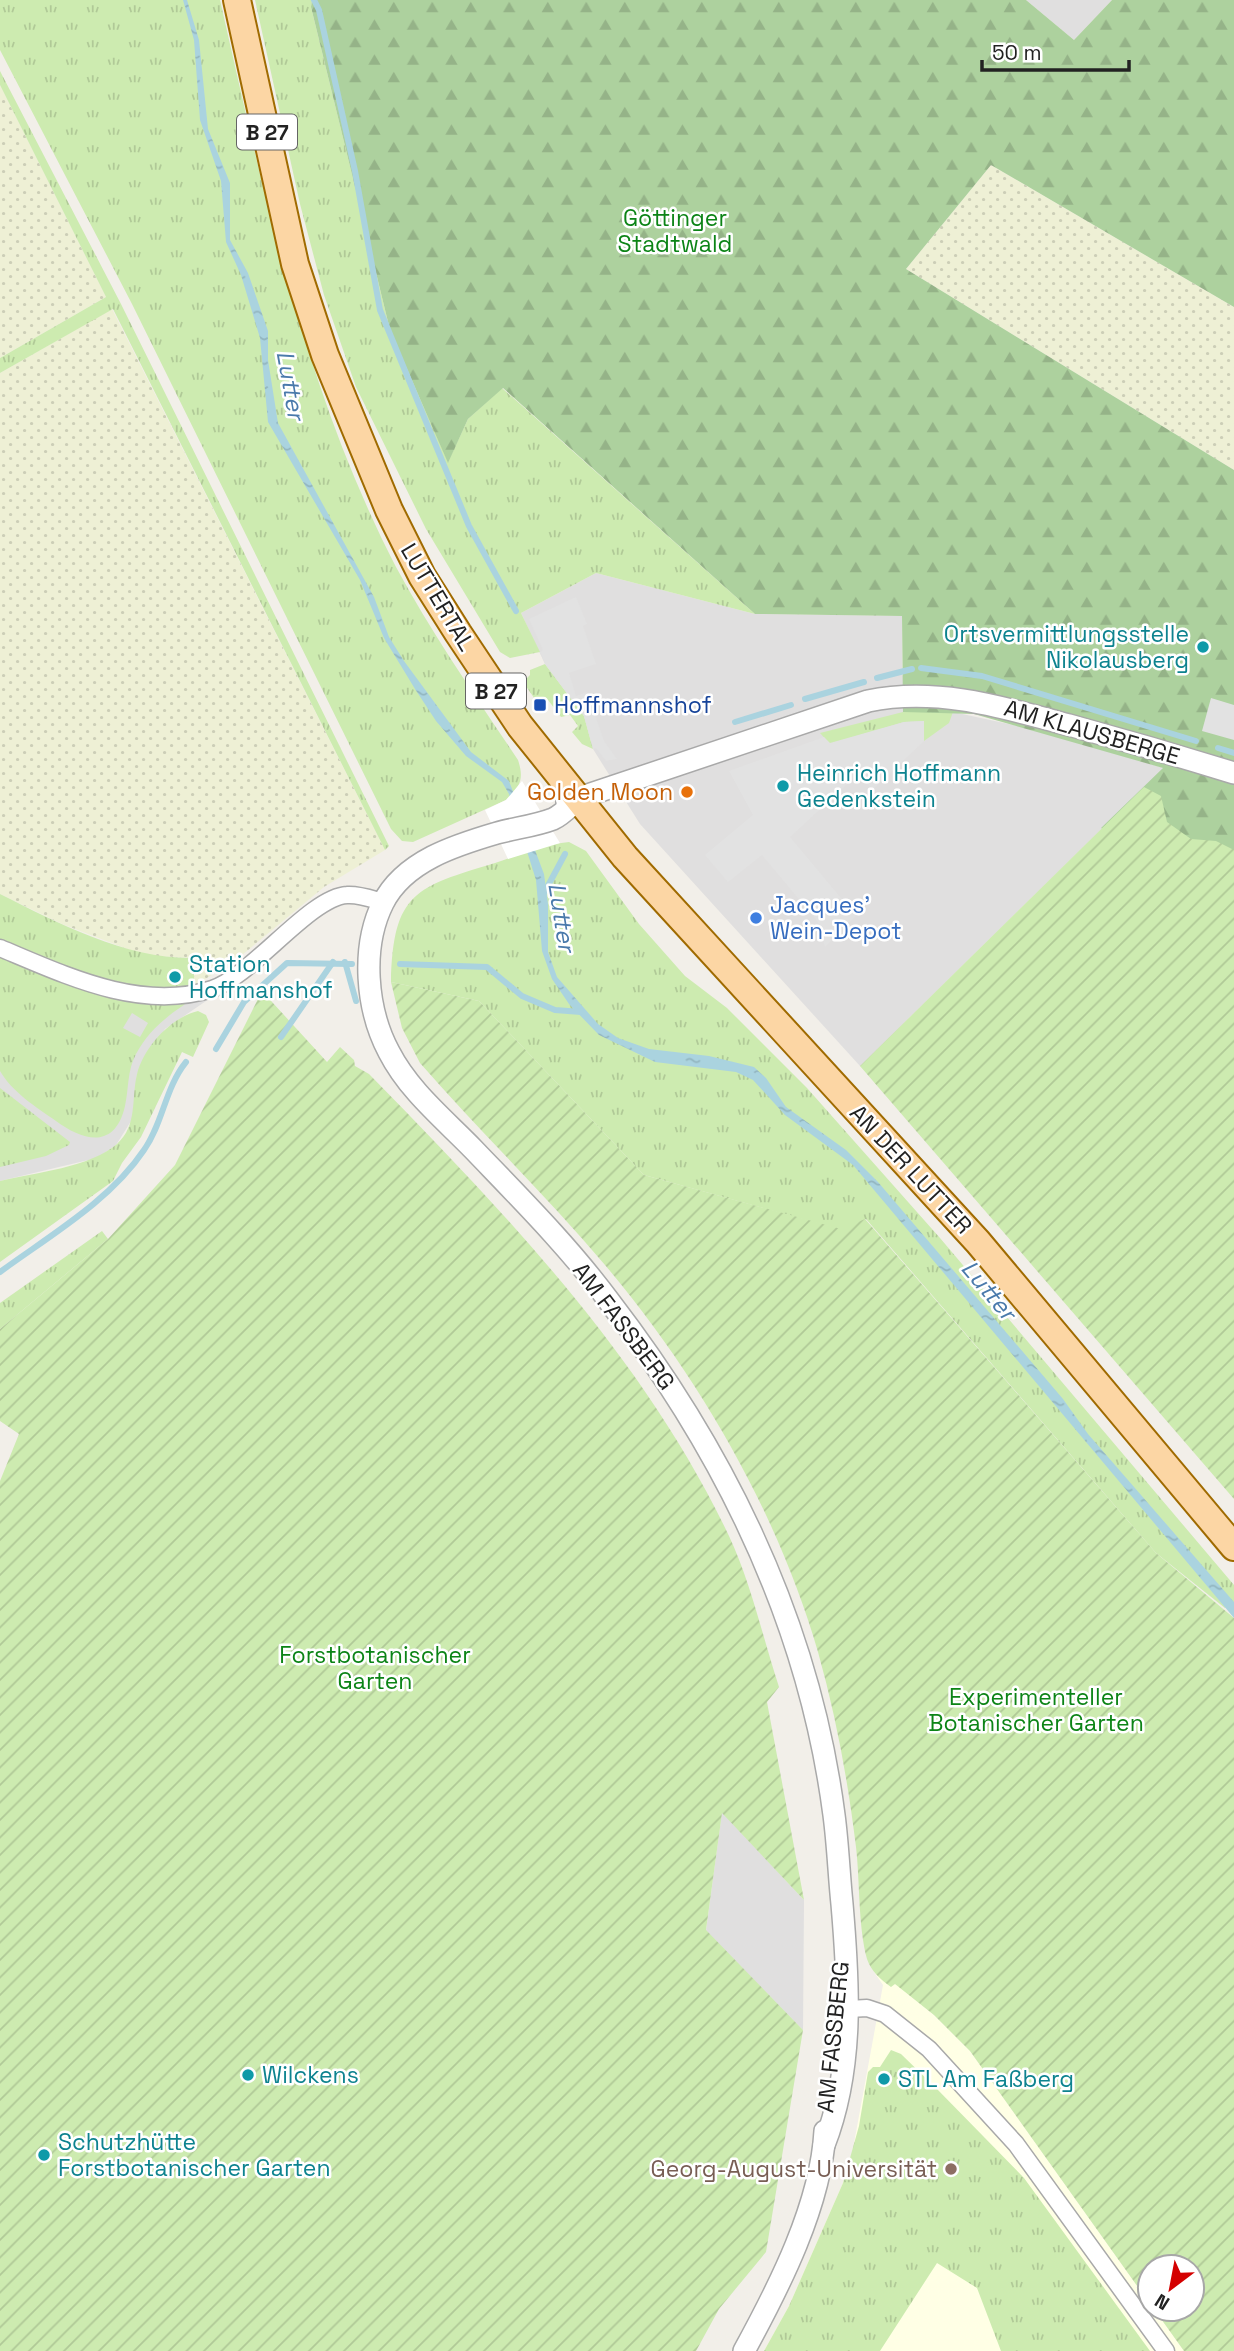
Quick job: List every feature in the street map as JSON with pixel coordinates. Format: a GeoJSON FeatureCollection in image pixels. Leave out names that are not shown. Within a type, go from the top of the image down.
{"type":"FeatureCollection","features":[{"type":"Feature","properties":{"kind":"main road","name":"LUTTERTAL"},"geometry":{"type":"LineString","coordinates":[[237,0],[295,264],[325,355],[361,447],[422,576],[520,726],[578,799]]}},
{"type":"Feature","properties":{"kind":"main road","name":"AN DER LUTTER"},"geometry":{"type":"LineString","coordinates":[[578,799],[708,951],[978,1241],[1234,1547]]}},
{"type":"Feature","properties":{"kind":"street","name":"AM KLAUSBERGE"},"geometry":{"type":"LineString","coordinates":[[578,799],[868,701],[916,695],[982,701],[1234,773]]}},
{"type":"Feature","properties":{"kind":"street","name":"AM FASSBERG"},"geometry":{"type":"LineString","coordinates":[[578,799],[558,817],[543,815],[425,860],[395,886],[383,902],[372,935],[369,968],[372,1000],[390,1054],[414,1088],[546,1226],[608,1298],[694,1423],[755,1535],[791,1631],[815,1716],[834,1816],[844,1929],[843,2009],[824,2145],[805,2215],[786,2266],[744,2351]]}},
{"type":"Feature","properties":{"kind":"street"},"geometry":{"type":"LineString","coordinates":[[0,948],[118,991],[142,995],[186,993],[212,989],[232,979],[309,916],[338,897],[349,895],[383,902]]}},
{"type":"Feature","properties":{"kind":"street"},"geometry":{"type":"LineString","coordinates":[[843,2009],[894,2032],[951,2075],[1016,2144],[1166,2351]]}},
{"type":"Feature","properties":{"kind":"shaded area"},"geometry":{"type":"Polygon","coordinates":[[[1026,0],[1112,0],[1074,40],[1026,0]]]}},
{"type":"Feature","properties":{"kind":"shaded area"},"geometry":{"type":"Polygon","coordinates":[[[0,85],[106,297],[0,358],[0,85]]]}},
{"type":"Feature","properties":{"kind":"shaded area"},"geometry":{"type":"Polygon","coordinates":[[[991,165],[1234,307],[1234,470],[906,269],[991,165]]]}},
{"type":"Feature","properties":{"kind":"shaded area"},"geometry":{"type":"Polygon","coordinates":[[[112,309],[385,850],[324,887],[236,960],[194,986],[194,958],[155,956],[130,950],[62,924],[0,894],[0,373],[112,309]]]}},
{"type":"Feature","properties":{"kind":"shaded area"},"geometry":{"type":"Polygon","coordinates":[[[596,573],[755,614],[902,616],[902,675],[953,712],[1032,729],[1164,768],[860,1066],[640,824],[593,749],[584,716],[545,664],[521,613],[596,573]]]}},
{"type":"Feature","properties":{"kind":"shaded area"},"geometry":{"type":"Polygon","coordinates":[[[576,597],[587,624],[583,626],[596,664],[569,673],[576,696],[587,692],[604,741],[617,759],[606,761],[596,748],[593,749],[584,716],[545,664],[540,652],[543,650],[529,619],[576,597]]]}},
{"type":"Feature","properties":{"kind":"shaded area"},"geometry":{"type":"Polygon","coordinates":[[[1211,698],[1234,705],[1234,740],[1202,731],[1211,698]]]}},
{"type":"Feature","properties":{"kind":"shaded area"},"geometry":{"type":"Polygon","coordinates":[[[924,721],[924,741],[873,789],[858,774],[790,837],[856,916],[825,947],[818,922],[762,855],[728,882],[705,855],[753,815],[729,771],[824,737],[830,743],[904,722],[924,721]]]}},
{"type":"Feature","properties":{"kind":"shaded area"},"geometry":{"type":"Polygon","coordinates":[[[0,945],[194,986],[209,999],[165,1029],[137,1074],[133,1118],[116,1145],[97,1158],[0,1181],[0,945]]]}},
{"type":"Feature","properties":{"kind":"shaded area"},"geometry":{"type":"Polygon","coordinates":[[[722,1812],[804,1900],[803,2030],[706,1931],[722,1812]]]}},
{"type":"Feature","properties":{"kind":"shaded area","name":"Georg-August-Universität"},"geometry":{"type":"Polygon","coordinates":[[[874,1972],[885,1982],[895,1983],[934,2015],[970,2051],[1136,2284],[1136,2323],[1164,2323],[1184,2351],[764,2351],[789,2306],[843,2183],[852,2154],[883,1985],[874,1972]]]}},
{"type":"Feature","properties":{"kind":"green space"},"geometry":{"type":"Polygon","coordinates":[[[0,0],[220,0],[290,289],[336,430],[396,567],[439,641],[518,760],[520,782],[506,800],[413,842],[402,841],[391,829],[132,304],[0,50],[0,0]]]}},
{"type":"Feature","properties":{"kind":"green space"},"geometry":{"type":"Polygon","coordinates":[[[255,0],[312,0],[311,7],[390,330],[448,462],[468,419],[502,388],[755,614],[596,573],[521,613],[540,652],[510,658],[500,652],[426,529],[356,387],[324,295],[300,204],[255,0]]]}},
{"type":"Feature","properties":{"kind":"green space","name":"Göttinger Stadtwald"},"geometry":{"type":"Polygon","coordinates":[[[312,0],[1026,0],[1074,40],[1112,0],[1234,0],[1234,307],[991,165],[906,269],[1234,470],[1234,894],[1101,828],[1163,768],[974,714],[903,712],[902,616],[755,614],[503,388],[468,419],[448,463],[390,330],[311,7],[312,0]]]}},
{"type":"Feature","properties":{"kind":"green space"},"geometry":{"type":"Polygon","coordinates":[[[0,71],[121,304],[389,846],[385,850],[113,309],[0,373],[0,358],[106,297],[0,85],[0,71]]]}},
{"type":"Feature","properties":{"kind":"green space"},"geometry":{"type":"Polygon","coordinates":[[[545,664],[584,716],[593,749],[582,744],[572,732],[578,726],[570,715],[561,717],[548,700],[539,705],[523,682],[530,675],[530,670],[545,664]]]}},
{"type":"Feature","properties":{"kind":"green space"},"geometry":{"type":"Polygon","coordinates":[[[903,712],[953,712],[949,723],[924,741],[924,721],[904,722],[830,744],[820,733],[903,712]]]}},
{"type":"Feature","properties":{"kind":"green space"},"geometry":{"type":"Polygon","coordinates":[[[1144,787],[1161,796],[1167,822],[1191,839],[1216,841],[1234,850],[1234,1499],[860,1066],[1144,787]]]}},
{"type":"Feature","properties":{"kind":"green space"},"geometry":{"type":"Polygon","coordinates":[[[569,842],[586,851],[639,924],[685,976],[727,1008],[807,1088],[940,1238],[1234,1585],[1234,1602],[1225,1608],[1156,1553],[866,1219],[842,1230],[644,1175],[479,1001],[391,982],[397,929],[404,911],[414,898],[428,887],[446,879],[541,847],[569,842]]]}},
{"type":"Feature","properties":{"kind":"green space"},"geometry":{"type":"Polygon","coordinates":[[[0,894],[94,938],[143,953],[194,958],[194,986],[144,988],[95,979],[0,945],[0,894]]]}},
{"type":"Feature","properties":{"kind":"green space"},"geometry":{"type":"Polygon","coordinates":[[[0,953],[46,971],[194,998],[161,1022],[136,1054],[120,1120],[114,1130],[106,1135],[87,1137],[66,1128],[25,1099],[0,1071],[0,953]],[[132,1013],[123,1028],[140,1037],[148,1023],[132,1013]]]}},
{"type":"Feature","properties":{"kind":"green space","name":"Experimenteller Botanischer Garten"},"geometry":{"type":"Polygon","coordinates":[[[391,982],[479,1001],[644,1175],[841,1229],[865,1219],[1156,1553],[1234,1618],[1234,2351],[1184,2351],[1164,2323],[1206,2323],[1206,2253],[1136,2253],[1136,2284],[970,2051],[934,2015],[895,1984],[891,1987],[887,1984],[871,1967],[862,1932],[856,1847],[849,1798],[830,1700],[801,1600],[758,1497],[703,1399],[639,1308],[583,1239],[420,1063],[402,1028],[391,982]]]}},
{"type":"Feature","properties":{"kind":"green space","name":"Forstbotanischer Garten"},"geometry":{"type":"Polygon","coordinates":[[[262,991],[327,1062],[340,1047],[354,1060],[355,1066],[369,1074],[471,1180],[568,1290],[614,1348],[695,1470],[729,1536],[750,1592],[779,1687],[767,1702],[804,1900],[722,1813],[706,1930],[803,2030],[766,2252],[719,2309],[696,2351],[0,2351],[0,1481],[19,1434],[0,1421],[0,1329],[108,1239],[175,1165],[262,991]]]}},
{"type":"Feature","properties":{"kind":"green space"},"geometry":{"type":"Polygon","coordinates":[[[198,1011],[206,1015],[209,1022],[193,1057],[182,1052],[141,1137],[113,1181],[0,1262],[0,1181],[78,1164],[117,1144],[128,1129],[137,1074],[152,1044],[168,1027],[198,1011]]]}},
{"type":"Feature","properties":{"kind":"green space"},"geometry":{"type":"Polygon","coordinates":[[[0,1088],[70,1142],[69,1145],[46,1156],[0,1167],[0,1088]]]}},
{"type":"Feature","properties":{"kind":"green space"},"geometry":{"type":"Polygon","coordinates":[[[102,1231],[108,1239],[0,1329],[0,1303],[102,1231]]]}},
{"type":"Feature","properties":{"kind":"green space","name":"Georg-August-Universität"},"geometry":{"type":"Polygon","coordinates":[[[891,2050],[901,2054],[1024,2178],[1150,2351],[1001,2351],[977,2288],[937,2263],[880,2351],[764,2351],[789,2306],[843,2183],[859,2126],[868,2072],[873,2067],[880,2067],[891,2050]]]}},
{"type":"Feature","properties":{"kind":"water"},"geometry":{"type":"Polygon","coordinates":[[[183,0],[187,0],[199,40],[208,129],[230,183],[230,240],[248,273],[268,331],[268,360],[278,423],[374,597],[389,637],[404,661],[471,752],[509,781],[544,874],[548,904],[548,952],[557,977],[598,1024],[618,1038],[649,1049],[709,1056],[754,1067],[766,1078],[786,1107],[846,1150],[878,1182],[1063,1399],[1088,1434],[1234,1602],[1234,1618],[853,1165],[785,1115],[753,1080],[736,1072],[655,1062],[599,1035],[569,1004],[552,979],[542,951],[536,880],[509,794],[502,782],[466,756],[436,721],[415,689],[384,638],[360,580],[268,422],[260,338],[241,275],[226,242],[221,181],[200,120],[194,40],[183,0]]]}},
{"type":"Feature","properties":{"kind":"pier"},"geometry":{"type":"Polygon","coordinates":[[[522,781],[560,843],[508,859],[485,810],[506,800],[522,781]]]}},
{"type":"Feature","properties":{"kind":"waterway"},"geometry":{"type":"LineString","coordinates":[[314,0],[319,10],[355,171],[380,310],[469,526],[516,611]]}},
{"type":"Feature","properties":{"kind":"waterway"},"geometry":{"type":"LineString","coordinates":[[921,668],[982,676],[1196,741]]}},
{"type":"Feature","properties":{"kind":"waterway"},"geometry":{"type":"LineString","coordinates":[[877,678],[912,669]]}},
{"type":"Feature","properties":{"kind":"waterway"},"geometry":{"type":"LineString","coordinates":[[805,699],[864,682]]}},
{"type":"Feature","properties":{"kind":"waterway"},"geometry":{"type":"LineString","coordinates":[[735,722],[791,705]]}},
{"type":"Feature","properties":{"kind":"waterway"},"geometry":{"type":"LineString","coordinates":[[1218,748],[1234,753]]}},
{"type":"Feature","properties":{"kind":"waterway","name":"Lutter"},"geometry":{"type":"LineString","coordinates":[[543,895],[565,854]]}},
{"type":"Feature","properties":{"kind":"waterway"},"geometry":{"type":"LineString","coordinates":[[281,1037],[333,962]]}},
{"type":"Feature","properties":{"kind":"waterway"},"geometry":{"type":"LineString","coordinates":[[345,962],[356,1001]]}},
{"type":"Feature","properties":{"kind":"waterway"},"geometry":{"type":"LineString","coordinates":[[216,1049],[244,1002],[287,963],[352,964]]}},
{"type":"Feature","properties":{"kind":"waterway"},"geometry":{"type":"LineString","coordinates":[[400,964],[487,967],[522,996],[555,1010],[581,1012]]}},
{"type":"Feature","properties":{"kind":"waterway"},"geometry":{"type":"LineString","coordinates":[[0,1272],[78,1217],[114,1186],[130,1168],[156,1129],[173,1083],[186,1062]]}},
{"type":"Feature","properties":{"kind":"place","name":"Ortsvermittlungsstelle Nikolausberg"},"geometry":{"type":"Point","coordinates":[1203,647]}},
{"type":"Feature","properties":{"kind":"place","name":"Hoffmannshof"},"geometry":{"type":"Point","coordinates":[540,705]}},
{"type":"Feature","properties":{"kind":"place","name":"Heinrich Hoffmann Gedenkstein"},"geometry":{"type":"Point","coordinates":[783,786]}},
{"type":"Feature","properties":{"kind":"place","name":"Golden Moon"},"geometry":{"type":"Point","coordinates":[687,792]}},
{"type":"Feature","properties":{"kind":"place","name":"Jacques' Wein-Depot"},"geometry":{"type":"Point","coordinates":[756,918]}},
{"type":"Feature","properties":{"kind":"place","name":"Station Hoffmanshof"},"geometry":{"type":"Point","coordinates":[175,977]}},
{"type":"Feature","properties":{"kind":"place","name":"Wilckens"},"geometry":{"type":"Point","coordinates":[248,2075]}},
{"type":"Feature","properties":{"kind":"place","name":"STL Am Faßberg"},"geometry":{"type":"Point","coordinates":[884,2079]}},
{"type":"Feature","properties":{"kind":"place","name":"Schutzhütte Forstbotanischer Garten"},"geometry":{"type":"Point","coordinates":[44,2155]}},
{"type":"Feature","properties":{"kind":"place","name":"Georg-August-Universität"},"geometry":{"type":"Point","coordinates":[951,2169]}}]}
